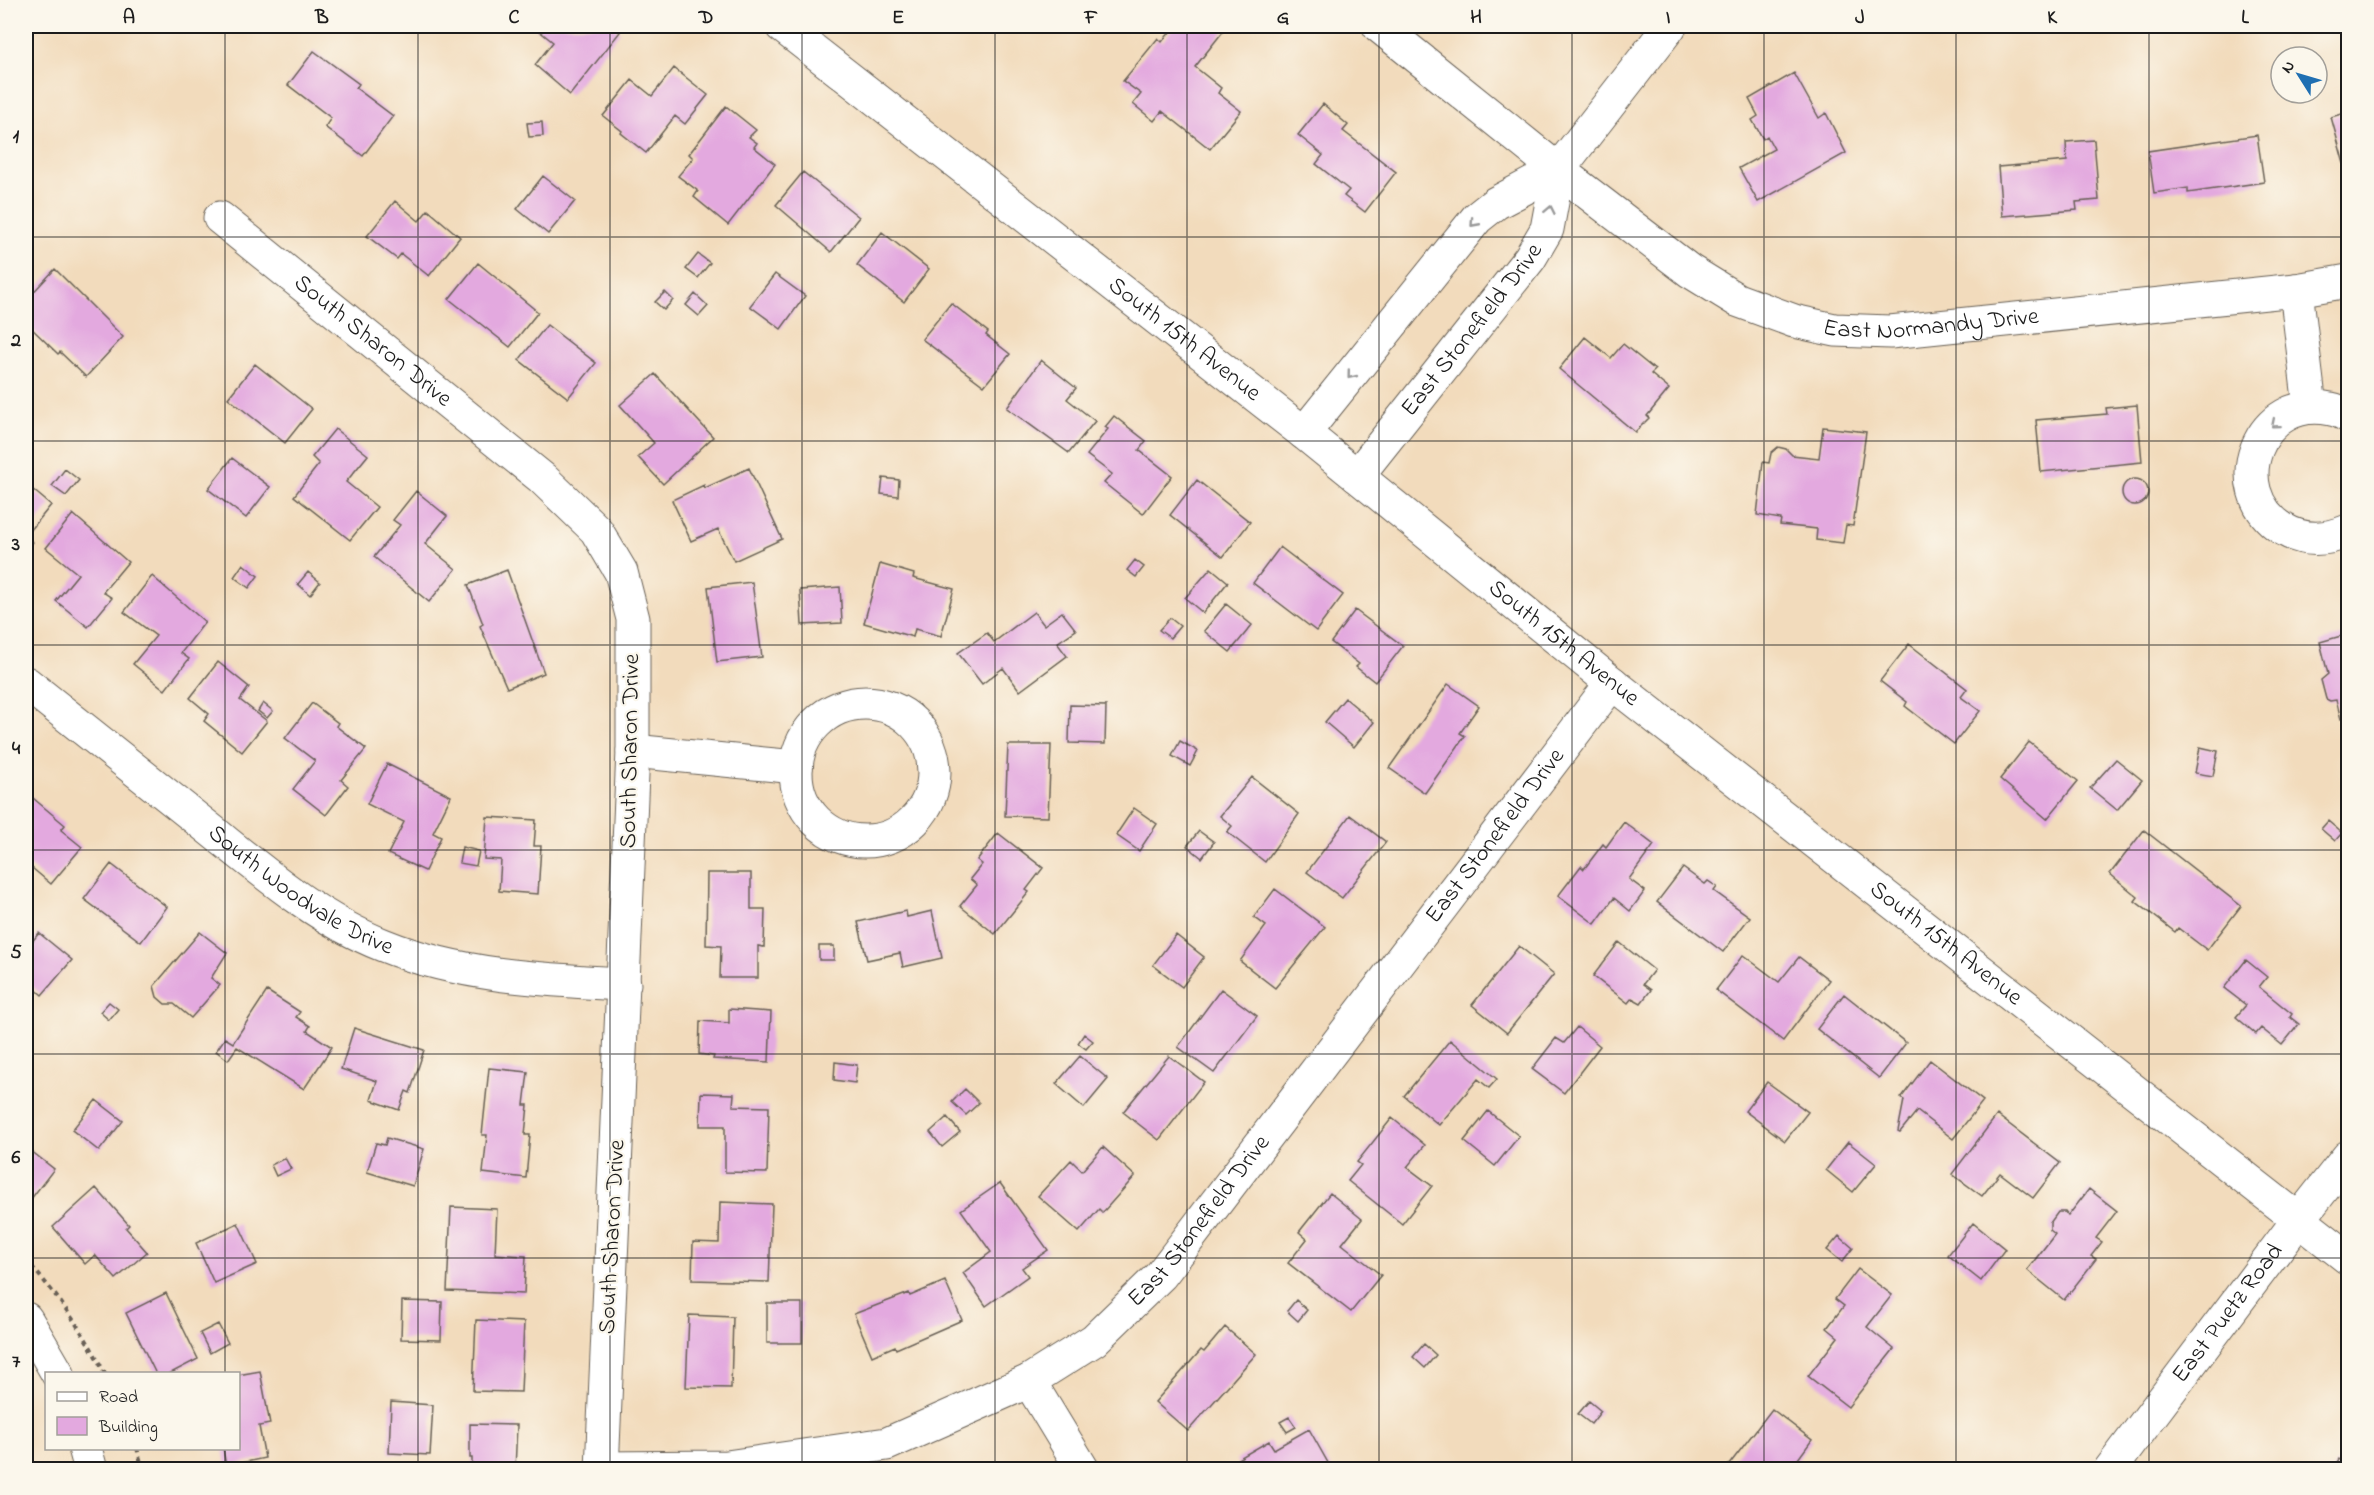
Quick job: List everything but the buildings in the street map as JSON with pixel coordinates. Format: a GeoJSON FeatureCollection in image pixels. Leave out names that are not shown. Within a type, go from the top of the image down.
{"type":"FeatureCollection","features":[{"type":"Feature","properties":{"kind":"street","name":"South 15th Avenue"},"geometry":{"type":"LineString","coordinates":[[782,26],[1304,433],[1612,683],[2349,1258]]}},
{"type":"Feature","properties":{"kind":"street","name":"East Normandy Drive"},"geometry":{"type":"LineString","coordinates":[[1379,26],[1558,170],[1690,271],[1737,300],[1794,321],[1835,330],[1890,332],[2296,290],[2349,281]]}},
{"type":"Feature","properties":{"kind":"street","name":"East Stonefield Drive"},"geometry":{"type":"LineString","coordinates":[[1304,433],[1477,218],[1496,203],[1558,170],[1670,26]]}},
{"type":"Feature","properties":{"kind":"street","name":"East Stonefield Drive"},"geometry":{"type":"LineString","coordinates":[[1357,476],[1530,258],[1547,229],[1558,170]]}},
{"type":"Feature","properties":{"kind":"street","name":"South Sharon Drive"},"geometry":{"type":"LineString","coordinates":[[220,218],[542,478],[596,530],[621,572],[633,619],[633,751],[602,1469]]}},
{"type":"Feature","properties":{"kind":"street"},"geometry":{"type":"LineString","coordinates":[[2296,290],[2310,407]]}},
{"type":"Feature","properties":{"kind":"street"},"geometry":{"type":"LineString","coordinates":[[2349,416],[2332,409],[2310,407],[2289,414],[2271,426],[2259,443],[2252,463],[2252,485],[2259,505],[2272,522],[2291,534],[2312,539],[2333,537],[2349,531]]}},
{"type":"Feature","properties":{"kind":"street","name":"South Woodvale Drive"},"geometry":{"type":"LineString","coordinates":[[26,683],[269,877],[335,923],[383,945],[461,968],[554,981],[624,984]]}},
{"type":"Feature","properties":{"kind":"street","name":"East Stonefield Drive"},"geometry":{"type":"LineString","coordinates":[[602,1469],[727,1467],[887,1444],[1029,1381],[1094,1340],[1161,1275],[1612,683]]}},
{"type":"Feature","properties":{"kind":"street"},"geometry":{"type":"LineString","coordinates":[[873,703],[895,709],[913,721],[926,738],[934,760],[934,782],[926,804],[912,823],[892,836],[870,841],[846,838],[825,828],[809,812],[798,790],[796,767],[801,745],[813,726],[830,712],[851,704],[873,703]]}},
{"type":"Feature","properties":{"kind":"street"},"geometry":{"type":"LineString","coordinates":[[633,751],[796,767]]}},
{"type":"Feature","properties":{"kind":"street","name":"East Puetz Road"},"geometry":{"type":"LineString","coordinates":[[2110,1470],[2300,1218],[2349,1157]]}},
{"type":"Feature","properties":{"kind":"street"},"geometry":{"type":"LineString","coordinates":[[26,1319],[57,1372]]}},
{"type":"Feature","properties":{"kind":"street"},"geometry":{"type":"LineString","coordinates":[[1029,1381],[1083,1470]]}},
{"type":"Feature","properties":{"kind":"street"},"geometry":{"type":"LineString","coordinates":[[85,1450],[91,1470]]}},
{"type":"Feature","properties":{"kind":"path"},"geometry":{"type":"LineString","coordinates":[[26,1260],[58,1296],[92,1347],[104,1372]]}},
{"type":"Feature","properties":{"kind":"path"},"geometry":{"type":"LineString","coordinates":[[137,1450],[143,1470]]}}]}
